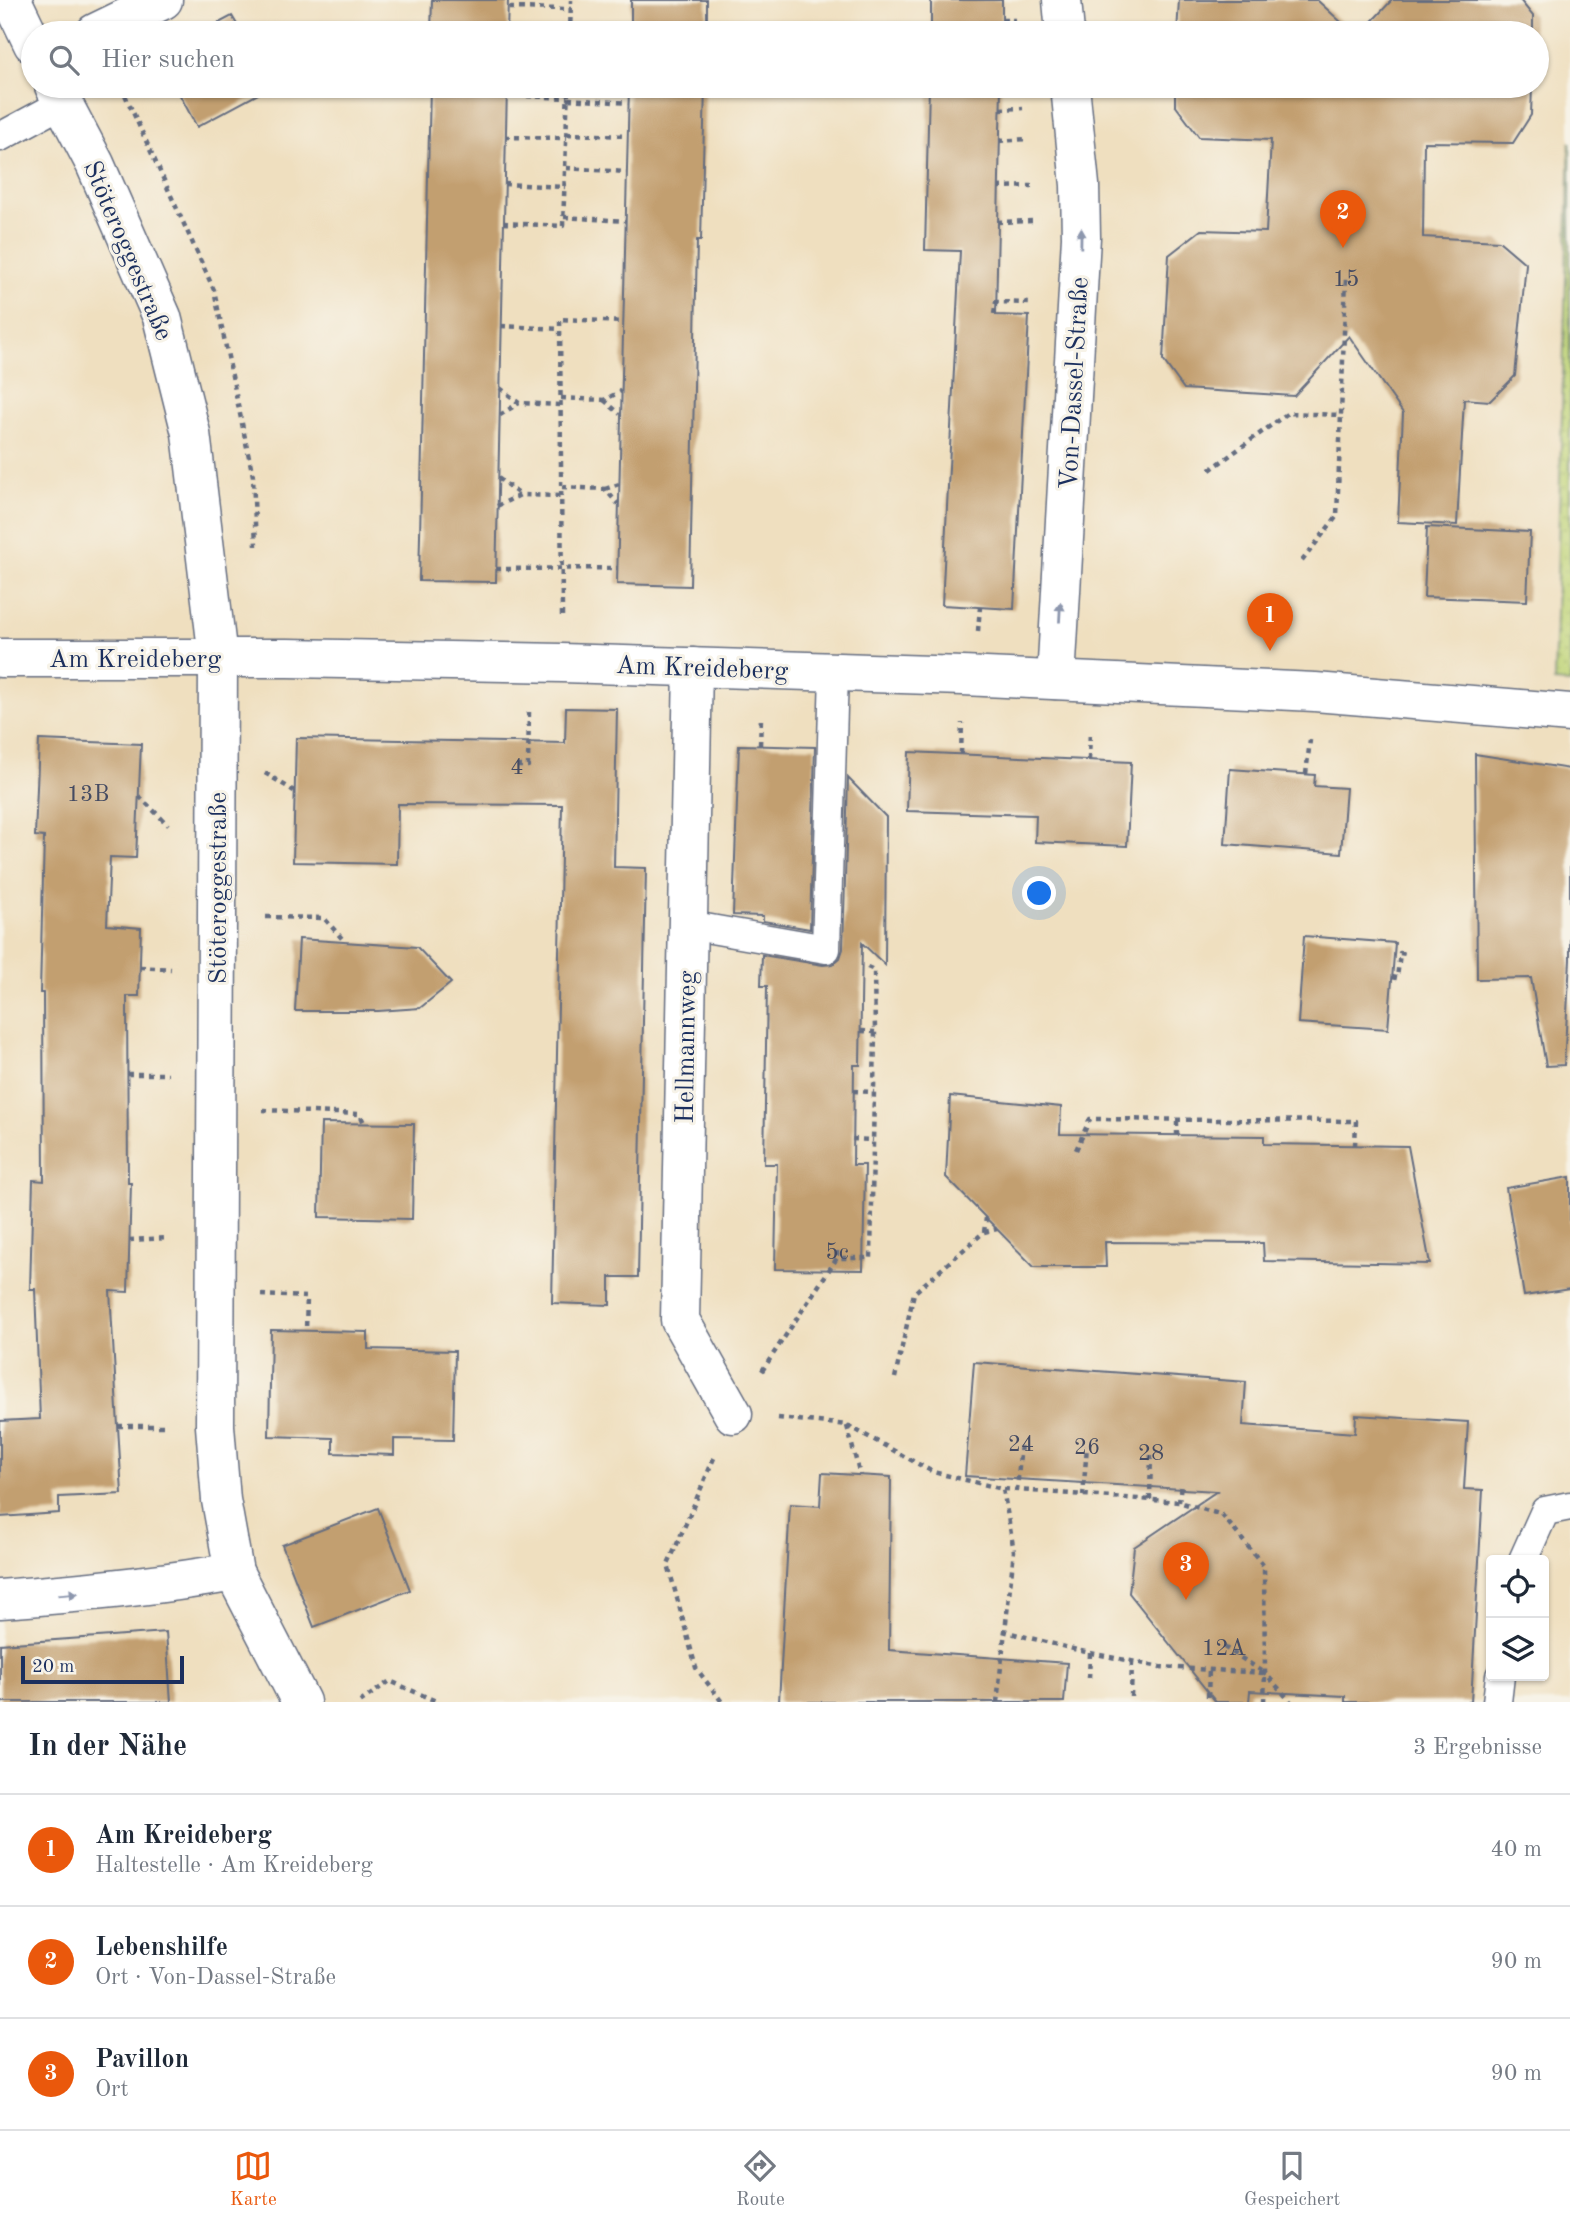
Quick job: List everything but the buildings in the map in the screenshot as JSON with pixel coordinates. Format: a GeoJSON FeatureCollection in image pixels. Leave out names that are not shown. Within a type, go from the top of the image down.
{"type":"FeatureCollection","features":[{"type":"Feature","properties":{"kind":"street"},"geometry":{"type":"LineString","coordinates":[[12,0],[22,21]]}},
{"type":"Feature","properties":{"kind":"street"},"geometry":{"type":"LineString","coordinates":[[120,21],[163,0]]}},
{"type":"Feature","properties":{"kind":"street"},"geometry":{"type":"LineString","coordinates":[[1062,0],[1064,21]]}},
{"type":"Feature","properties":{"kind":"street","name":"Stöteroggestraße"},"geometry":{"type":"LineString","coordinates":[[60,98],[94,164],[162,317],[191,433],[218,658],[215,1426],[220,1500],[234,1572],[300,1702]]}},
{"type":"Feature","properties":{"kind":"street","name":"Von-Dassel-Straße"},"geometry":{"type":"LineString","coordinates":[[1056,680],[1081,237],[1080,185],[1071,98]]}},
{"type":"Feature","properties":{"kind":"street","name":"Am Kreideberg"},"geometry":{"type":"LineString","coordinates":[[0,657],[546,662],[834,672],[1315,692],[1570,713]]}},
{"type":"Feature","properties":{"kind":"street","name":"Hellmannweg"},"geometry":{"type":"LineString","coordinates":[[693,667],[680,1320],[733,1414]]}},
{"type":"Feature","properties":{"kind":"street"},"geometry":{"type":"LineString","coordinates":[[0,1599],[144,1587],[234,1572]]}},
{"type":"Feature","properties":{"kind":"lane"},"geometry":{"type":"LineString","coordinates":[[0,138],[53,98]]}},
{"type":"Feature","properties":{"kind":"lane"},"geometry":{"type":"LineString","coordinates":[[688,925],[826,948],[834,672]]}},
{"type":"Feature","properties":{"kind":"lane"},"geometry":{"type":"LineString","coordinates":[[1525,1555],[1545,1511],[1570,1506]]}},
{"type":"Feature","properties":{"kind":"lane"},"geometry":{"type":"LineString","coordinates":[[1497,1702],[1499,1681]]}},
{"type":"Feature","properties":{"kind":"path"},"geometry":{"type":"LineString","coordinates":[[570,21],[571,0]]}},
{"type":"Feature","properties":{"kind":"path"},"geometry":{"type":"LineString","coordinates":[[509,8],[571,9]]}},
{"type":"Feature","properties":{"kind":"path"},"geometry":{"type":"LineString","coordinates":[[553,98],[629,103]]}},
{"type":"Feature","properties":{"kind":"path"},"geometry":{"type":"LineString","coordinates":[[503,223],[563,226],[568,99]]}},
{"type":"Feature","properties":{"kind":"path"},"geometry":{"type":"LineString","coordinates":[[505,137],[627,136]]}},
{"type":"Feature","properties":{"kind":"path"},"geometry":{"type":"LineString","coordinates":[[566,168],[626,172]]}},
{"type":"Feature","properties":{"kind":"path"},"geometry":{"type":"LineString","coordinates":[[504,184],[565,187]]}},
{"type":"Feature","properties":{"kind":"path"},"geometry":{"type":"LineString","coordinates":[[564,217],[625,221]]}},
{"type":"Feature","properties":{"kind":"path"},"geometry":{"type":"LineString","coordinates":[[1302,561],[1337,516],[1346,278]]}},
{"type":"Feature","properties":{"kind":"path"},"geometry":{"type":"LineString","coordinates":[[517,766],[527,766],[562,567],[560,319],[622,322]]}},
{"type":"Feature","properties":{"kind":"path"},"geometry":{"type":"LineString","coordinates":[[501,326],[561,329]]}},
{"type":"Feature","properties":{"kind":"path"},"geometry":{"type":"LineString","coordinates":[[500,388],[519,403]]}},
{"type":"Feature","properties":{"kind":"path"},"geometry":{"type":"LineString","coordinates":[[561,398],[604,400],[621,391]]}},
{"type":"Feature","properties":{"kind":"path"},"geometry":{"type":"LineString","coordinates":[[604,400],[620,414]]}},
{"type":"Feature","properties":{"kind":"path"},"geometry":{"type":"LineString","coordinates":[[500,415],[519,403],[561,405]]}},
{"type":"Feature","properties":{"kind":"path"},"geometry":{"type":"LineString","coordinates":[[1210,470],[1288,413],[1341,415]]}},
{"type":"Feature","properties":{"kind":"path"},"geometry":{"type":"LineString","coordinates":[[498,478],[520,495]]}},
{"type":"Feature","properties":{"kind":"path"},"geometry":{"type":"LineString","coordinates":[[562,487],[605,489],[619,484]]}},
{"type":"Feature","properties":{"kind":"path"},"geometry":{"type":"LineString","coordinates":[[605,489],[618,504]]}},
{"type":"Feature","properties":{"kind":"path"},"geometry":{"type":"LineString","coordinates":[[498,506],[520,495],[562,496]]}},
{"type":"Feature","properties":{"kind":"path"},"geometry":{"type":"LineString","coordinates":[[496,569],[617,568]]}},
{"type":"Feature","properties":{"kind":"path"},"geometry":{"type":"LineString","coordinates":[[217,916],[324,918],[345,942]]}},
{"type":"Feature","properties":{"kind":"path"},"geometry":{"type":"LineString","coordinates":[[826,948],[874,970],[871,1258],[836,1258]]}},
{"type":"Feature","properties":{"kind":"path"},"geometry":{"type":"LineString","coordinates":[[1392,977],[1397,978],[1399,953],[1407,954]]}},
{"type":"Feature","properties":{"kind":"path"},"geometry":{"type":"LineString","coordinates":[[860,1031],[875,1031]]}},
{"type":"Feature","properties":{"kind":"path"},"geometry":{"type":"LineString","coordinates":[[853,1091],[874,1092]]}},
{"type":"Feature","properties":{"kind":"path"},"geometry":{"type":"LineString","coordinates":[[217,1107],[360,1114],[364,1123]]}},
{"type":"Feature","properties":{"kind":"path"},"geometry":{"type":"LineString","coordinates":[[1076,1150],[1090,1119],[1356,1121],[1355,1144]]}},
{"type":"Feature","properties":{"kind":"path"},"geometry":{"type":"LineString","coordinates":[[1177,1119],[1177,1136]]}},
{"type":"Feature","properties":{"kind":"path"},"geometry":{"type":"LineString","coordinates":[[852,1139],[873,1140]]}},
{"type":"Feature","properties":{"kind":"path"},"geometry":{"type":"LineString","coordinates":[[865,1189],[872,1189]]}},
{"type":"Feature","properties":{"kind":"path"},"geometry":{"type":"LineString","coordinates":[[984,1232],[986,1218]]}},
{"type":"Feature","properties":{"kind":"path"},"geometry":{"type":"LineString","coordinates":[[895,1378],[914,1293],[984,1232],[997,1229]]}},
{"type":"Feature","properties":{"kind":"path"},"geometry":{"type":"LineString","coordinates":[[722,1702],[696,1668],[668,1565],[733,1414],[836,1258],[836,1251]]}},
{"type":"Feature","properties":{"kind":"path"},"geometry":{"type":"LineString","coordinates":[[215,1294],[307,1297],[306,1331]]}},
{"type":"Feature","properties":{"kind":"path"},"geometry":{"type":"LineString","coordinates":[[733,1414],[847,1425],[933,1472],[1003,1489],[1179,1502],[1222,1515],[1264,1566],[1264,1702]]}},
{"type":"Feature","properties":{"kind":"path"},"geometry":{"type":"LineString","coordinates":[[847,1425],[860,1475]]}},
{"type":"Feature","properties":{"kind":"path"},"geometry":{"type":"LineString","coordinates":[[1017,1491],[1021,1443]]}},
{"type":"Feature","properties":{"kind":"path"},"geometry":{"type":"LineString","coordinates":[[1083,1496],[1087,1446]]}},
{"type":"Feature","properties":{"kind":"path"},"geometry":{"type":"LineString","coordinates":[[1150,1500],[1151,1452]]}},
{"type":"Feature","properties":{"kind":"path"},"geometry":{"type":"LineString","coordinates":[[1179,1502],[1181,1483]]}},
{"type":"Feature","properties":{"kind":"path"},"geometry":{"type":"LineString","coordinates":[[997,1702],[1014,1551],[1003,1489]]}},
{"type":"Feature","properties":{"kind":"path"},"geometry":{"type":"LineString","coordinates":[[1003,1631],[1160,1667],[1265,1673]]}},
{"type":"Feature","properties":{"kind":"path"},"geometry":{"type":"LineString","coordinates":[[1224,1647],[1265,1673],[1292,1702]]}},
{"type":"Feature","properties":{"kind":"path"},"geometry":{"type":"LineString","coordinates":[[1089,1678],[1090,1653]]}},
{"type":"Feature","properties":{"kind":"path"},"geometry":{"type":"LineString","coordinates":[[1131,1697],[1132,1661]]}},
{"type":"Feature","properties":{"kind":"path"},"geometry":{"type":"LineString","coordinates":[[1208,1697],[1209,1669]]}},
{"type":"Feature","properties":{"kind":"path"},"geometry":{"type":"LineString","coordinates":[[360,1702],[390,1681],[438,1702]]}},
{"type":"Feature","properties":{"kind":"green space"},"geometry":{"type":"Polygon","coordinates":[[[1570,142],[1570,683],[1554,682],[1570,142]]]}},
{"type":"Feature","properties":{"kind":"place","name":"Lebenshilfe"},"geometry":{"type":"Point","coordinates":[1343,248]}},
{"type":"Feature","properties":{"kind":"place","name":"Am Kreideberg"},"geometry":{"type":"Point","coordinates":[1270,651]}},
{"type":"Feature","properties":{"kind":"place","name":"Pavillon"},"geometry":{"type":"Point","coordinates":[1186,1600]}}]}
